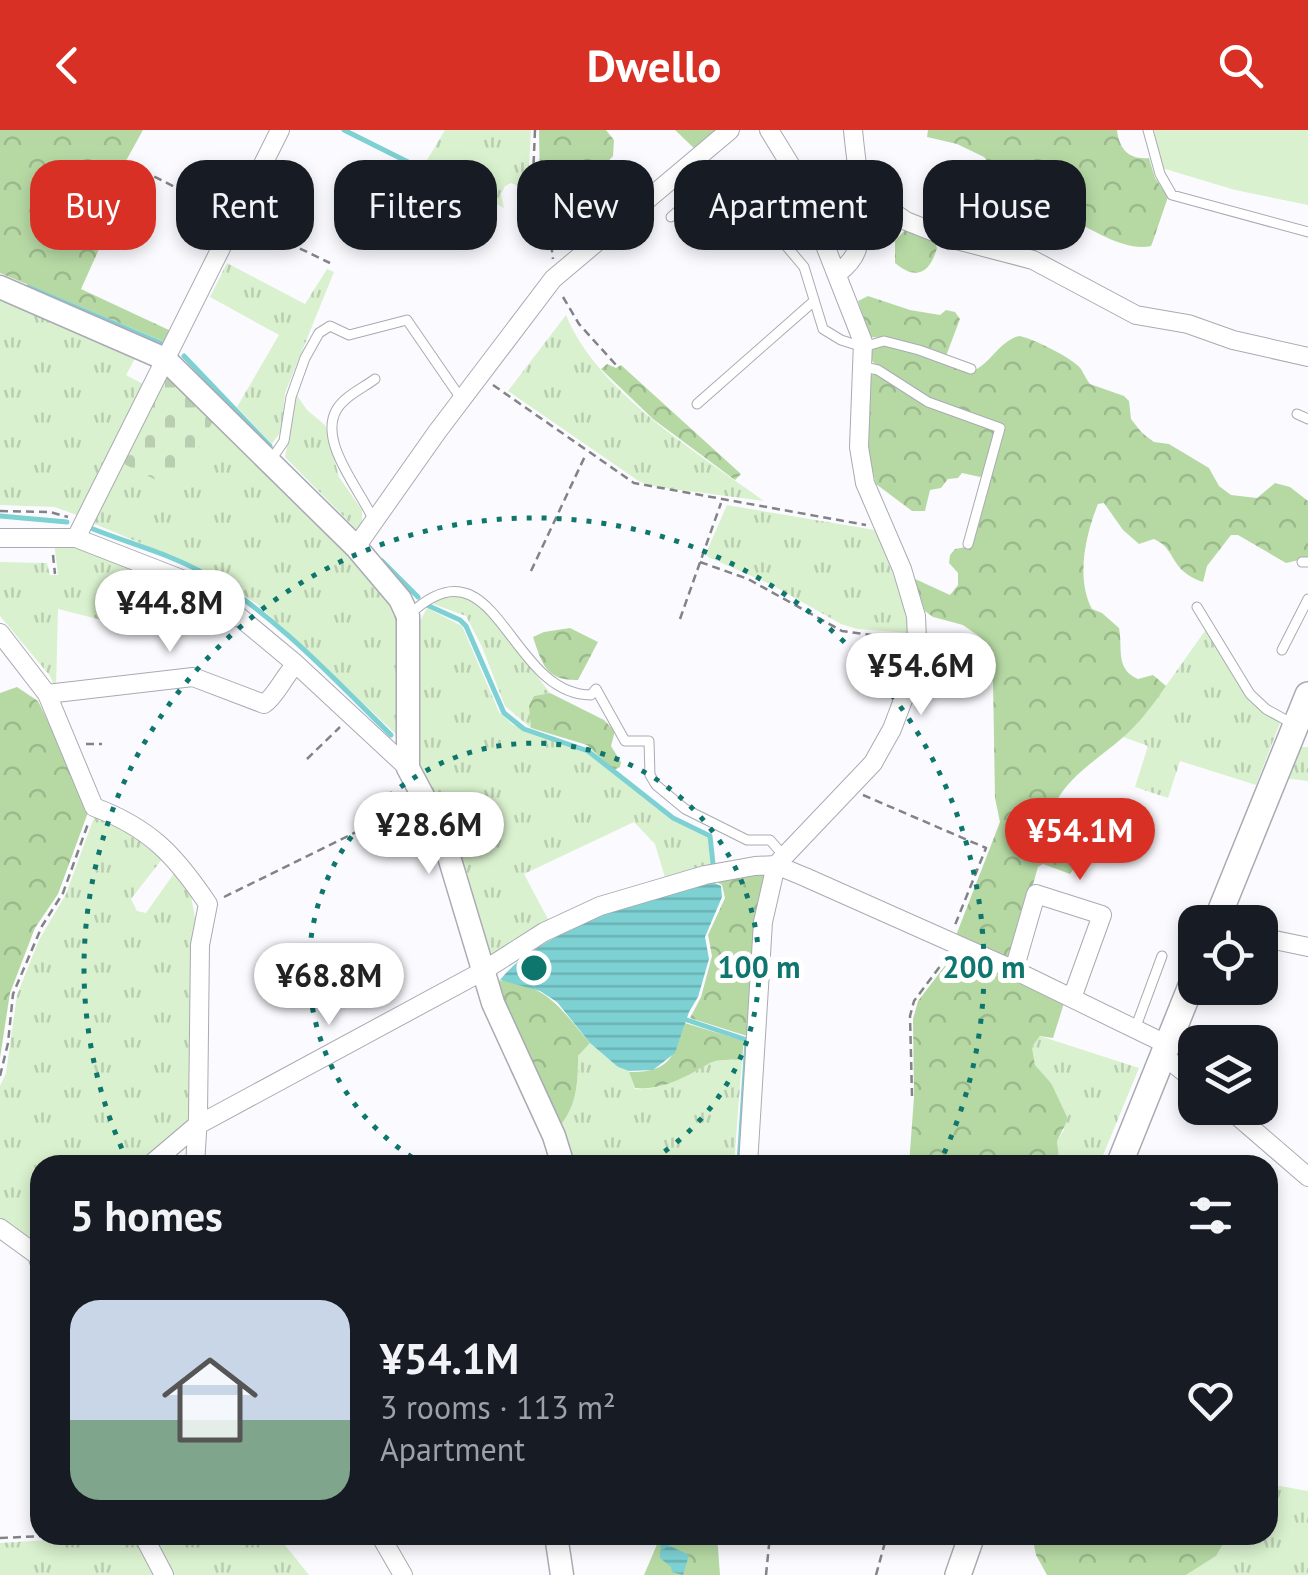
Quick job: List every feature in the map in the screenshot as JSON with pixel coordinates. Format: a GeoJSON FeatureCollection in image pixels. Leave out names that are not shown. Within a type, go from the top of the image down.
{"type":"FeatureCollection","features":[{"type":"Feature","properties":{"kind":"main road"},"geometry":{"type":"LineString","coordinates":[[1223,905],[1298,732],[1308,694]]}},
{"type":"Feature","properties":{"kind":"main road"},"geometry":{"type":"LineString","coordinates":[[1123,1155],[1184,1005]]}},
{"type":"Feature","properties":{"kind":"main road"},"geometry":{"type":"LineString","coordinates":[[958,1575],[968,1545]]}},
{"type":"Feature","properties":{"kind":"street"},"geometry":{"type":"LineString","coordinates":[[80,531],[280,130]]}},
{"type":"Feature","properties":{"kind":"street"},"geometry":{"type":"LineString","coordinates":[[356,547],[554,277],[730,130]]}},
{"type":"Feature","properties":{"kind":"street"},"geometry":{"type":"LineString","coordinates":[[769,130],[787,160]]}},
{"type":"Feature","properties":{"kind":"street"},"geometry":{"type":"LineString","coordinates":[[853,130],[856,160]]}},
{"type":"Feature","properties":{"kind":"street"},"geometry":{"type":"LineString","coordinates":[[903,220],[949,238],[1033,260],[1136,315],[1188,324],[1233,340],[1308,357]]}},
{"type":"Feature","properties":{"kind":"street"},"geometry":{"type":"LineString","coordinates":[[749,1155],[763,922],[780,861],[873,762],[892,729],[910,679],[917,640],[916,616],[902,570],[865,483],[858,447],[863,347],[828,250]]}},
{"type":"Feature","properties":{"kind":"street"},"geometry":{"type":"LineString","coordinates":[[838,273],[856,250]]}},
{"type":"Feature","properties":{"kind":"street"},"geometry":{"type":"LineString","coordinates":[[0,287],[165,359],[356,547],[400,599],[408,616],[408,768]]}},
{"type":"Feature","properties":{"kind":"street"},"geometry":{"type":"LineString","coordinates":[[0,538],[52,538],[80,531],[190,582],[213,595],[296,664],[408,768],[442,830],[492,1003],[560,1155]]}},
{"type":"Feature","properties":{"kind":"street"},"geometry":{"type":"LineString","coordinates":[[0,633],[47,694],[94,807],[129,820],[150,835],[208,904],[200,945],[195,1155]]}},
{"type":"Feature","properties":{"kind":"street"},"geometry":{"type":"LineString","coordinates":[[47,694],[193,677],[264,704],[296,664]]}},
{"type":"Feature","properties":{"kind":"street"},"geometry":{"type":"LineString","coordinates":[[162,1155],[196,1126],[483,971],[544,932],[600,906],[705,875],[780,861],[1134,1028],[1178,1063]]}},
{"type":"Feature","properties":{"kind":"street"},"geometry":{"type":"LineString","coordinates":[[1014,970],[1036,894],[1102,915],[1072,998]]}},
{"type":"Feature","properties":{"kind":"street"},"geometry":{"type":"LineString","coordinates":[[1278,940],[1308,947]]}},
{"type":"Feature","properties":{"kind":"street"},"geometry":{"type":"LineString","coordinates":[[1248,1125],[1308,1177]]}},
{"type":"Feature","properties":{"kind":"street"},"geometry":{"type":"LineString","coordinates":[[0,1228],[30,1250]]}},
{"type":"Feature","properties":{"kind":"street"},"geometry":{"type":"LineString","coordinates":[[148,1545],[164,1575]]}},
{"type":"Feature","properties":{"kind":"street"},"geometry":{"type":"LineString","coordinates":[[386,1545],[403,1575]]}},
{"type":"Feature","properties":{"kind":"street"},"geometry":{"type":"LineString","coordinates":[[558,1545],[562,1575]]}},
{"type":"Feature","properties":{"kind":"lane"},"geometry":{"type":"LineString","coordinates":[[1148,130],[1155,160],[1172,195],[1308,232]]}},
{"type":"Feature","properties":{"kind":"lane"},"geometry":{"type":"LineString","coordinates":[[672,217],[723,170],[804,267],[823,329],[863,347],[884,341],[971,370]]}},
{"type":"Feature","properties":{"kind":"lane"},"geometry":{"type":"LineString","coordinates":[[697,404],[814,301]]}},
{"type":"Feature","properties":{"kind":"lane"},"geometry":{"type":"LineString","coordinates":[[269,462],[284,441],[291,397],[305,358],[319,333],[330,326],[349,336],[407,320],[462,400]]}},
{"type":"Feature","properties":{"kind":"lane"},"geometry":{"type":"LineString","coordinates":[[864,366],[878,370],[928,402],[1000,428],[968,544]]}},
{"type":"Feature","properties":{"kind":"lane"},"geometry":{"type":"LineString","coordinates":[[374,522],[363,496],[342,466],[332,426],[337,408],[375,380]]}},
{"type":"Feature","properties":{"kind":"lane"},"geometry":{"type":"LineString","coordinates":[[1297,414],[1308,420]]}},
{"type":"Feature","properties":{"kind":"lane"},"geometry":{"type":"LineString","coordinates":[[408,616],[420,604],[448,590],[466,590],[481,599],[540,671],[562,688],[580,695],[591,695],[596,689],[625,741],[649,742],[650,776],[656,784],[685,809],[747,840],[770,840],[780,861]]}},
{"type":"Feature","properties":{"kind":"lane"},"geometry":{"type":"LineString","coordinates":[[1282,650],[1308,599]]}},
{"type":"Feature","properties":{"kind":"lane"},"geometry":{"type":"LineString","coordinates":[[1197,608],[1250,694],[1298,732]]}},
{"type":"Feature","properties":{"kind":"lane"},"geometry":{"type":"LineString","coordinates":[[1134,1028],[1162,956]]}},
{"type":"Feature","properties":{"kind":"path"},"geometry":{"type":"LineString","coordinates":[[535,130],[533,177],[550,235],[554,277],[579,324],[617,366]]}},
{"type":"Feature","properties":{"kind":"path"},"geometry":{"type":"LineString","coordinates":[[480,376],[634,484],[882,528]]}},
{"type":"Feature","properties":{"kind":"path"},"geometry":{"type":"LineString","coordinates":[[532,571],[587,452]]}},
{"type":"Feature","properties":{"kind":"path"},"geometry":{"type":"LineString","coordinates":[[680,620],[721,502]]}},
{"type":"Feature","properties":{"kind":"path"},"geometry":{"type":"LineString","coordinates":[[0,511],[50,512],[80,531]]}},
{"type":"Feature","properties":{"kind":"path"},"geometry":{"type":"LineString","coordinates":[[52,538],[55,574]]}},
{"type":"Feature","properties":{"kind":"path"},"geometry":{"type":"LineString","coordinates":[[700,562],[748,579],[842,630],[917,640]]}},
{"type":"Feature","properties":{"kind":"path"},"geometry":{"type":"LineString","coordinates":[[307,759],[352,716]]}},
{"type":"Feature","properties":{"kind":"path"},"geometry":{"type":"LineString","coordinates":[[850,789],[986,848],[953,942],[914,1001],[908,1034],[912,1096]]}},
{"type":"Feature","properties":{"kind":"path"},"geometry":{"type":"LineString","coordinates":[[208,904],[424,798]]}},
{"type":"Feature","properties":{"kind":"path"},"geometry":{"type":"LineString","coordinates":[[0,1076],[13,994],[42,926],[63,893],[94,807]]}},
{"type":"Feature","properties":{"kind":"path"},"geometry":{"type":"LineString","coordinates":[[0,1538],[30,1537]]}},
{"type":"Feature","properties":{"kind":"path"},"geometry":{"type":"LineString","coordinates":[[766,1575],[769,1545]]}},
{"type":"Feature","properties":{"kind":"path"},"geometry":{"type":"LineString","coordinates":[[876,1575],[884,1545]]}},
{"type":"Feature","properties":{"kind":"green space"},"geometry":{"type":"Polygon","coordinates":[[[0,130],[143,130],[126,160],[30,160],[30,250],[99,250],[81,289],[171,331],[165,342],[0,273],[0,130]]]}},
{"type":"Feature","properties":{"kind":"green space"},"geometry":{"type":"Polygon","coordinates":[[[445,130],[531,130],[529,160],[517,160],[517,186],[505,186],[501,194],[504,208],[497,204],[497,160],[427,160],[445,130]]]}},
{"type":"Feature","properties":{"kind":"green space"},"geometry":{"type":"Polygon","coordinates":[[[539,130],[606,130],[614,140],[609,160],[540,160],[539,130]]]}},
{"type":"Feature","properties":{"kind":"green space"},"geometry":{"type":"Polygon","coordinates":[[[675,130],[725,130],[699,153],[675,130]]]}},
{"type":"Feature","properties":{"kind":"green space"},"geometry":{"type":"Polygon","coordinates":[[[928,130],[1117,130],[1126,152],[1149,158],[1155,178],[1168,197],[1151,246],[1117,242],[1086,227],[1086,160],[986,160],[957,144],[927,137],[928,130]]]}},
{"type":"Feature","properties":{"kind":"green space"},"geometry":{"type":"Polygon","coordinates":[[[1154,130],[1308,130],[1308,205],[1235,190],[1162,168],[1154,130]]]}},
{"type":"Feature","properties":{"kind":"green space"},"geometry":{"type":"Polygon","coordinates":[[[903,232],[923,236],[923,250],[936,250],[921,272],[909,272],[895,263],[895,250],[903,250],[903,232]]]}},
{"type":"Feature","properties":{"kind":"green space"},"geometry":{"type":"Polygon","coordinates":[[[227,263],[305,304],[327,269],[334,272],[285,393],[281,431],[272,444],[237,407],[279,335],[210,297],[227,263]]]}},
{"type":"Feature","properties":{"kind":"green space"},"geometry":{"type":"Polygon","coordinates":[[[0,296],[138,353],[126,375],[145,385],[79,516],[55,507],[0,505],[0,296]]]}},
{"type":"Feature","properties":{"kind":"green space"},"geometry":{"type":"Polygon","coordinates":[[[868,296],[910,310],[940,315],[946,310],[955,312],[960,319],[946,356],[870,337],[858,301],[868,296]]]}},
{"type":"Feature","properties":{"kind":"green space"},"geometry":{"type":"Polygon","coordinates":[[[566,315],[581,343],[625,395],[681,442],[764,501],[640,482],[508,391],[566,315]]]}},
{"type":"Feature","properties":{"kind":"green space"},"geometry":{"type":"Polygon","coordinates":[[[1019,336],[1070,359],[1090,384],[1124,396],[1129,401],[1131,419],[1142,433],[1209,468],[1219,486],[1231,495],[1257,498],[1275,483],[1290,487],[1308,501],[1308,558],[1286,563],[1238,535],[1231,535],[1207,566],[1203,582],[1184,572],[1154,539],[1139,544],[1123,530],[1104,503],[1098,504],[1084,557],[1087,597],[1092,609],[1119,628],[1126,670],[1138,679],[1153,675],[1166,686],[1134,727],[1075,777],[1058,799],[1049,827],[1077,865],[1070,874],[1043,864],[1038,867],[1011,961],[955,938],[1000,822],[995,798],[993,682],[980,637],[963,625],[925,611],[913,578],[950,595],[958,585],[958,573],[949,563],[950,555],[955,549],[971,546],[1005,428],[934,400],[874,363],[871,351],[884,344],[971,372],[1019,336]]]}},
{"type":"Feature","properties":{"kind":"green space"},"geometry":{"type":"Polygon","coordinates":[[[607,364],[616,368],[621,365],[741,474],[735,480],[653,419],[601,369],[607,364]]]}},
{"type":"Feature","properties":{"kind":"green space"},"geometry":{"type":"Polygon","coordinates":[[[163,373],[214,419],[176,490],[118,461],[163,373]]]}},
{"type":"Feature","properties":{"kind":"green space"},"geometry":{"type":"Polygon","coordinates":[[[875,373],[993,429],[984,474],[980,477],[962,473],[958,478],[948,479],[941,488],[930,490],[925,511],[912,511],[876,484],[867,449],[869,377],[875,373]]]}},
{"type":"Feature","properties":{"kind":"green space"},"geometry":{"type":"Polygon","coordinates":[[[296,394],[325,425],[339,477],[362,510],[358,531],[285,457],[296,394]]]}},
{"type":"Feature","properties":{"kind":"green space"},"geometry":{"type":"Polygon","coordinates":[[[214,419],[393,602],[399,617],[400,738],[257,604],[207,571],[90,522],[118,461],[214,419]]]}},
{"type":"Feature","properties":{"kind":"green space"},"geometry":{"type":"Polygon","coordinates":[[[727,505],[875,530],[900,592],[910,633],[841,624],[772,585],[708,557],[706,553],[727,505]]]}},
{"type":"Feature","properties":{"kind":"green space"},"geometry":{"type":"Polygon","coordinates":[[[54,542],[67,543],[159,576],[202,597],[242,625],[223,624],[179,592],[161,635],[58,609],[56,690],[50,676],[0,616],[0,562],[47,563],[50,575],[58,575],[54,542]]]}},
{"type":"Feature","properties":{"kind":"green space"},"geometry":{"type":"Polygon","coordinates":[[[469,596],[493,618],[550,693],[534,696],[531,728],[505,706],[466,616],[433,604],[440,598],[469,596]]]}},
{"type":"Feature","properties":{"kind":"green space"},"geometry":{"type":"Polygon","coordinates":[[[427,608],[462,626],[499,712],[513,725],[587,753],[671,820],[708,838],[711,869],[666,881],[655,844],[634,822],[524,874],[549,921],[492,956],[483,951],[417,756],[417,627],[427,608]]]}},
{"type":"Feature","properties":{"kind":"green space"},"geometry":{"type":"Polygon","coordinates":[[[570,628],[598,642],[578,680],[552,674],[533,637],[570,628]]]}},
{"type":"Feature","properties":{"kind":"green space"},"geometry":{"type":"Polygon","coordinates":[[[1207,628],[1248,697],[1280,723],[1256,785],[1180,761],[1168,798],[1135,787],[1148,746],[1123,737],[1148,711],[1207,628]]]}},
{"type":"Feature","properties":{"kind":"green space"},"geometry":{"type":"Polygon","coordinates":[[[17,687],[38,701],[90,807],[58,894],[35,928],[10,993],[0,1058],[0,693],[17,687]]]}},
{"type":"Feature","properties":{"kind":"green space"},"geometry":{"type":"Polygon","coordinates":[[[550,693],[604,720],[615,731],[611,746],[620,767],[614,770],[587,745],[531,728],[529,706],[534,696],[550,693]]]}},
{"type":"Feature","properties":{"kind":"green space"},"geometry":{"type":"Polygon","coordinates":[[[1296,747],[1308,747],[1308,781],[1283,778],[1296,747]]]}},
{"type":"Feature","properties":{"kind":"green space"},"geometry":{"type":"Polygon","coordinates":[[[96,812],[120,821],[163,858],[131,899],[137,911],[146,913],[175,872],[191,896],[196,923],[195,1118],[156,1155],[30,1155],[30,1244],[0,1225],[0,1086],[6,1073],[17,995],[39,940],[66,894],[96,812]]]}},
{"type":"Feature","properties":{"kind":"green space"},"geometry":{"type":"Polygon","coordinates":[[[768,871],[758,900],[750,1037],[690,1018],[701,997],[712,956],[708,935],[725,898],[722,885],[715,881],[768,871]]]}},
{"type":"Feature","properties":{"kind":"green space"},"geometry":{"type":"Polygon","coordinates":[[[957,950],[1065,1000],[1053,1038],[1040,1036],[1032,1047],[1035,1065],[1051,1083],[1068,1119],[1057,1141],[1059,1155],[910,1155],[913,1019],[918,1001],[957,950]]]}},
{"type":"Feature","properties":{"kind":"green space"},"geometry":{"type":"Polygon","coordinates":[[[493,980],[539,991],[590,1043],[578,1056],[575,1094],[559,1127],[493,980]]]}},
{"type":"Feature","properties":{"kind":"green space"},"geometry":{"type":"Polygon","coordinates":[[[685,1023],[744,1041],[742,1059],[713,1062],[665,1085],[635,1088],[629,1072],[653,1070],[668,1061],[685,1023]]]}},
{"type":"Feature","properties":{"kind":"green space"},"geometry":{"type":"Polygon","coordinates":[[[1040,1036],[1139,1068],[1103,1155],[1059,1155],[1057,1141],[1064,1130],[1051,1083],[1035,1065],[1032,1047],[1040,1036]]]}},
{"type":"Feature","properties":{"kind":"green space"},"geometry":{"type":"Polygon","coordinates":[[[590,1043],[618,1067],[629,1071],[635,1089],[665,1085],[713,1062],[742,1059],[735,1155],[569,1155],[559,1127],[575,1094],[578,1056],[590,1043]]]}},
{"type":"Feature","properties":{"kind":"green space"},"geometry":{"type":"Polygon","coordinates":[[[1278,1486],[1308,1491],[1308,1575],[1186,1575],[1216,1556],[1222,1545],[1278,1545],[1278,1486]]]}},
{"type":"Feature","properties":{"kind":"green space"},"geometry":{"type":"Polygon","coordinates":[[[0,1543],[144,1545],[159,1575],[0,1575],[0,1543]]]}},
{"type":"Feature","properties":{"kind":"green space"},"geometry":{"type":"Polygon","coordinates":[[[152,1545],[285,1545],[309,1575],[169,1575],[152,1545]]]}},
{"type":"Feature","properties":{"kind":"green space"},"geometry":{"type":"Polygon","coordinates":[[[657,1545],[718,1545],[720,1575],[644,1575],[657,1545]]]}},
{"type":"Feature","properties":{"kind":"green space"},"geometry":{"type":"Polygon","coordinates":[[[1034,1545],[1222,1545],[1216,1556],[1186,1575],[1047,1575],[1034,1545]]]}},
{"type":"Feature","properties":{"kind":"water"},"geometry":{"type":"Polygon","coordinates":[[[712,882],[721,886],[722,897],[705,937],[709,959],[698,997],[675,1053],[653,1070],[629,1071],[618,1067],[590,1043],[557,1002],[540,991],[500,980],[517,962],[541,946],[598,917],[712,882]]]}},
{"type":"Feature","properties":{"kind":"water"},"geometry":{"type":"Polygon","coordinates":[[[668,1545],[689,1555],[683,1575],[672,1572],[660,1558],[660,1551],[668,1545]]]}},
{"type":"Feature","properties":{"kind":"waterway"},"geometry":{"type":"LineString","coordinates":[[344,130],[404,160]]}},
{"type":"Feature","properties":{"kind":"waterway"},"geometry":{"type":"LineString","coordinates":[[28,287],[163,344]]}},
{"type":"Feature","properties":{"kind":"waterway"},"geometry":{"type":"LineString","coordinates":[[184,356],[270,446]]}},
{"type":"Feature","properties":{"kind":"waterway"},"geometry":{"type":"LineString","coordinates":[[0,516],[67,522]]}},
{"type":"Feature","properties":{"kind":"waterway"},"geometry":{"type":"LineString","coordinates":[[93,529],[181,562],[234,592],[304,650],[391,735]]}},
{"type":"Feature","properties":{"kind":"waterway"},"geometry":{"type":"LineString","coordinates":[[382,561],[418,597]]}},
{"type":"Feature","properties":{"kind":"waterway"},"geometry":{"type":"LineString","coordinates":[[429,606],[466,626],[504,713],[524,729],[588,751],[673,818],[710,836],[713,864]]}},
{"type":"Feature","properties":{"kind":"waterway"},"geometry":{"type":"LineString","coordinates":[[687,1020],[747,1040],[740,1155]]}}]}
